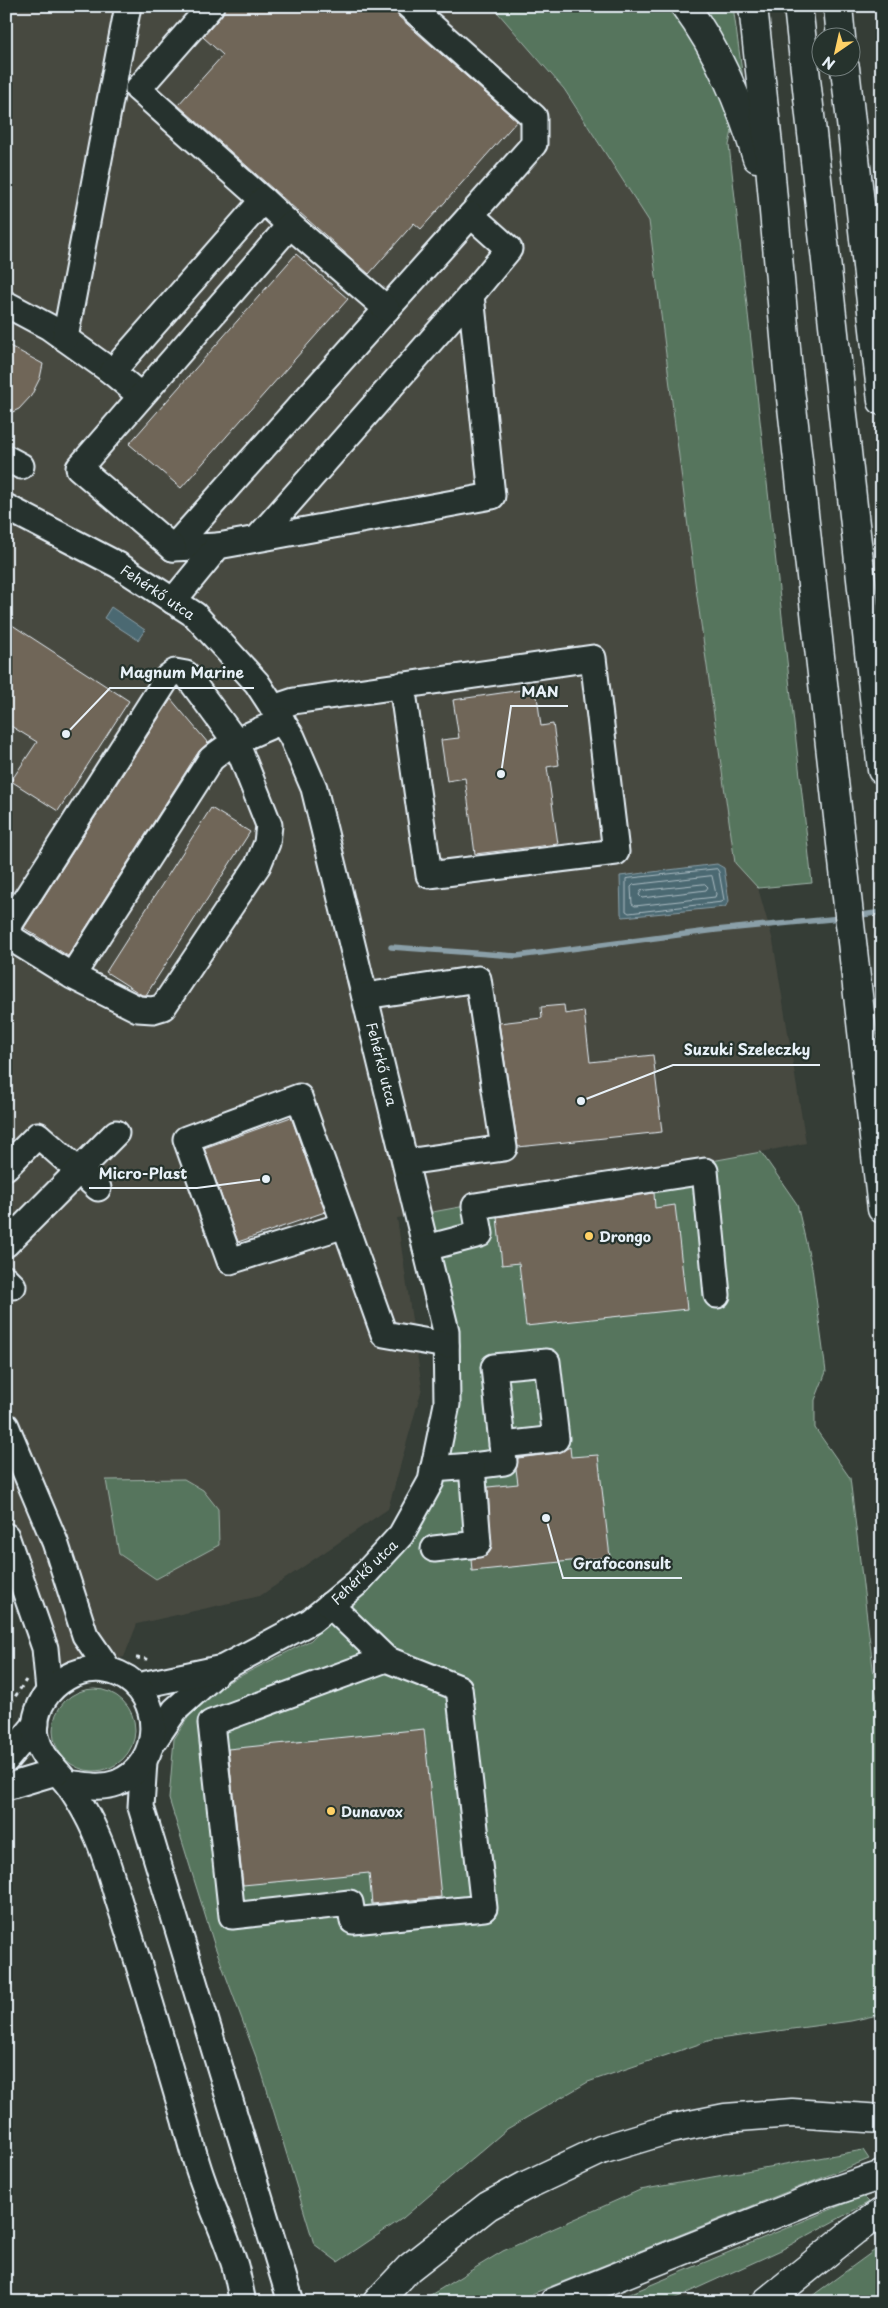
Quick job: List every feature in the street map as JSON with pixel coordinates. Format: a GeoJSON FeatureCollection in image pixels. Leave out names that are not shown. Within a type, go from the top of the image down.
{"type":"FeatureCollection","features":[{"type":"Feature","properties":{"kind":"main road"},"geometry":{"type":"LineString","coordinates":[[685,6],[698,24],[727,75],[745,119],[757,161],[779,285]]}},
{"type":"Feature","properties":{"kind":"main road"},"geometry":{"type":"LineString","coordinates":[[753,6],[769,154],[779,285],[882,1210]]}},
{"type":"Feature","properties":{"kind":"main road"},"geometry":{"type":"LineString","coordinates":[[798,6],[882,770]]}},
{"type":"Feature","properties":{"kind":"main road"},"geometry":{"type":"LineString","coordinates":[[838,6],[840,28]]}},
{"type":"Feature","properties":{"kind":"main road"},"geometry":{"type":"LineString","coordinates":[[846,78],[882,400]]}},
{"type":"Feature","properties":{"kind":"main road"},"geometry":{"type":"LineString","coordinates":[[377,2302],[409,2268],[488,2206],[534,2181],[601,2150],[670,2129],[725,2118],[792,2113],[882,2119]]}},
{"type":"Feature","properties":{"kind":"main road"},"geometry":{"type":"LineString","coordinates":[[554,2302],[822,2195],[882,2175]]}},
{"type":"Feature","properties":{"kind":"main road"},"geometry":{"type":"LineString","coordinates":[[766,2302],[882,2212]]}},
{"type":"Feature","properties":{"kind":"street"},"geometry":{"type":"LineString","coordinates":[[65,338],[128,6]]}},
{"type":"Feature","properties":{"kind":"street"},"geometry":{"type":"LineString","coordinates":[[211,6],[138,89],[387,309]]}},
{"type":"Feature","properties":{"kind":"street"},"geometry":{"type":"LineString","coordinates":[[173,548],[534,144],[534,117],[409,6]]}},
{"type":"Feature","properties":{"kind":"street"},"geometry":{"type":"LineString","coordinates":[[112,372],[263,200]]}},
{"type":"Feature","properties":{"kind":"street"},"geometry":{"type":"LineString","coordinates":[[257,539],[509,249],[471,215]]}},
{"type":"Feature","properties":{"kind":"street"},"geometry":{"type":"LineString","coordinates":[[290,224],[79,468],[173,548],[218,546],[492,496],[470,295]]}},
{"type":"Feature","properties":{"kind":"street"},"geometry":{"type":"LineString","coordinates":[[6,304],[49,327],[112,372],[141,396]]}},
{"type":"Feature","properties":{"kind":"street","name":"Fehérkő utca"},"geometry":{"type":"LineString","coordinates":[[6,506],[118,565],[195,615],[257,683],[292,737],[314,788],[446,1331],[447,1404],[433,1469],[430,1481],[401,1536],[357,1583],[311,1621],[221,1669]]}},
{"type":"Feature","properties":{"kind":"street"},"geometry":{"type":"LineString","coordinates":[[173,601],[218,546]]}},
{"type":"Feature","properties":{"kind":"street"},"geometry":{"type":"LineString","coordinates":[[72,976],[212,759],[223,749],[294,701],[402,685],[593,658],[616,852],[429,875],[402,685]]}},
{"type":"Feature","properties":{"kind":"street"},"geometry":{"type":"LineString","coordinates":[[175,672],[186,674],[236,742],[269,825],[267,843],[258,865],[163,1007],[153,1010],[138,1009],[72,976],[14,940],[8,932],[11,922],[168,677],[175,672]]}},
{"type":"Feature","properties":{"kind":"street"},"geometry":{"type":"LineString","coordinates":[[366,996],[478,979],[504,1148],[406,1162]]}},
{"type":"Feature","properties":{"kind":"street"},"geometry":{"type":"LineString","coordinates":[[345,1225],[230,1261],[186,1139],[299,1097],[345,1225],[384,1334],[446,1345]]}},
{"type":"Feature","properties":{"kind":"street"},"geometry":{"type":"LineString","coordinates":[[6,1244],[116,1133]]}},
{"type":"Feature","properties":{"kind":"street"},"geometry":{"type":"LineString","coordinates":[[6,1167],[38,1135],[98,1188]]}},
{"type":"Feature","properties":{"kind":"street"},"geometry":{"type":"LineString","coordinates":[[426,1248],[480,1234],[475,1206],[705,1171],[717,1295]]}},
{"type":"Feature","properties":{"kind":"street"},"geometry":{"type":"LineString","coordinates":[[6,1426],[55,1542],[85,1635],[109,1670]]}},
{"type":"Feature","properties":{"kind":"street"},"geometry":{"type":"LineString","coordinates":[[433,1469],[504,1462],[502,1445]]}},
{"type":"Feature","properties":{"kind":"street"},"geometry":{"type":"LineString","coordinates":[[434,1549],[478,1544],[472,1466]]}},
{"type":"Feature","properties":{"kind":"street"},"geometry":{"type":"LineString","coordinates":[[6,1536],[45,1648],[49,1690]]}},
{"type":"Feature","properties":{"kind":"street"},"geometry":{"type":"LineString","coordinates":[[330,1605],[386,1658],[458,1688],[484,1908],[353,1921],[350,1903],[232,1916],[211,1723],[386,1658]]}},
{"type":"Feature","properties":{"kind":"street"},"geometry":{"type":"LineString","coordinates":[[137,1686],[221,1669]]}},
{"type":"Feature","properties":{"kind":"street"},"geometry":{"type":"LineString","coordinates":[[6,1787],[62,1778],[100,1787],[117,1783],[134,1772],[175,1710],[221,1669]]}},
{"type":"Feature","properties":{"kind":"street"},"geometry":{"type":"LineString","coordinates":[[243,2302],[235,2266],[202,2179],[127,1928],[96,1833],[62,1778],[41,1752],[36,1735],[38,1711],[49,1690],[66,1676],[82,1670],[109,1670],[121,1674],[137,1686],[150,1706],[154,1726],[148,1752],[141,1807],[291,2302]]}},
{"type":"Feature","properties":{"kind":"street"},"geometry":{"type":"LineString","coordinates":[[6,1760],[36,1724]]}},
{"type":"Feature","properties":{"kind":"shaded area"},"geometry":{"type":"Polygon","coordinates":[[[6,6],[492,6],[563,89],[649,221],[695,582],[735,863],[758,888],[773,941],[806,1143],[746,1155],[187,1855],[169,1799],[174,1739],[203,1695],[311,1640],[404,1545],[448,1451],[460,1379],[450,1305],[427,1213],[397,1218],[422,1388],[388,1509],[260,1596],[137,1624],[124,1657],[64,1672],[6,1528],[6,6]]]}},
{"type":"Feature","properties":{"kind":"green space"},"geometry":{"type":"Polygon","coordinates":[[[492,6],[733,6],[743,79],[729,145],[812,883],[758,888],[735,863],[695,582],[649,221],[564,89],[492,6]]]}},
{"type":"Feature","properties":{"kind":"green space"},"geometry":{"type":"Polygon","coordinates":[[[761,1152],[797,1204],[812,1268],[826,1372],[815,1400],[815,1428],[850,1478],[882,1742],[882,2014],[851,2021],[711,2040],[588,2082],[507,2129],[403,2218],[338,2262],[314,2244],[262,2073],[214,1944],[169,1799],[174,1739],[203,1695],[311,1640],[404,1545],[448,1451],[460,1379],[450,1305],[427,1213],[761,1152]]]}},
{"type":"Feature","properties":{"kind":"green space"},"geometry":{"type":"Polygon","coordinates":[[[184,1479],[203,1490],[218,1509],[219,1545],[156,1579],[119,1554],[106,1480],[184,1479]]]}},
{"type":"Feature","properties":{"kind":"green space"},"geometry":{"type":"Polygon","coordinates":[[[94,1689],[110,1692],[123,1701],[132,1714],[135,1730],[132,1746],[123,1759],[110,1768],[94,1771],[78,1768],[65,1759],[56,1746],[53,1730],[56,1714],[65,1701],[78,1692],[94,1689]]]}},
{"type":"Feature","properties":{"kind":"green space"},"geometry":{"type":"Polygon","coordinates":[[[863,2150],[869,2159],[512,2302],[419,2302],[503,2251],[640,2190],[863,2150]]]}},
{"type":"Feature","properties":{"kind":"green space"},"geometry":{"type":"Polygon","coordinates":[[[863,2196],[869,2202],[781,2250],[667,2302],[610,2302],[863,2196]]]}},
{"type":"Feature","properties":{"kind":"green space"},"geometry":{"type":"Polygon","coordinates":[[[882,2245],[882,2302],[806,2302],[816,2293],[882,2245]]]}},
{"type":"Feature","properties":{"kind":"water"},"geometry":{"type":"Polygon","coordinates":[[[111,607],[145,630],[138,640],[104,618],[111,607]]]}},
{"type":"Feature","properties":{"kind":"water"},"geometry":{"type":"Polygon","coordinates":[[[717,864],[724,868],[729,901],[725,907],[623,917],[621,914],[620,876],[717,864]]]}},
{"type":"Feature","properties":{"kind":"building"},"geometry":{"type":"Polygon","coordinates":[[[225,6],[392,6],[399,17],[517,121],[421,229],[414,223],[369,274],[178,105],[223,55],[203,37],[222,15],[225,6]]]}},
{"type":"Feature","properties":{"kind":"building"},"geometry":{"type":"Polygon","coordinates":[[[296,254],[348,299],[181,488],[129,444],[296,254]]]}},
{"type":"Feature","properties":{"kind":"building"},"geometry":{"type":"Polygon","coordinates":[[[6,344],[43,364],[40,378],[31,396],[19,409],[6,415],[6,344]]]}},
{"type":"Feature","properties":{"kind":"building"},"geometry":{"type":"Polygon","coordinates":[[[6,621],[129,701],[58,811],[11,781],[37,742],[6,723],[6,621]]]}},
{"type":"Feature","properties":{"kind":"building"},"geometry":{"type":"Polygon","coordinates":[[[536,688],[541,726],[553,724],[559,765],[547,767],[558,844],[475,854],[465,778],[447,781],[441,740],[459,738],[453,700],[536,688]]]}},
{"type":"Feature","properties":{"kind":"building"},"geometry":{"type":"Polygon","coordinates":[[[171,699],[208,743],[199,751],[68,956],[24,928],[171,699]]]}},
{"type":"Feature","properties":{"kind":"building"},"geometry":{"type":"Polygon","coordinates":[[[211,808],[250,832],[146,995],[142,995],[106,972],[211,808]]]}},
{"type":"Feature","properties":{"kind":"building"},"geometry":{"type":"Polygon","coordinates":[[[564,1005],[565,1014],[584,1011],[590,1062],[653,1055],[662,1132],[518,1147],[499,1023],[542,1018],[541,1007],[564,1005]]]}},
{"type":"Feature","properties":{"kind":"building"},"geometry":{"type":"Polygon","coordinates":[[[291,1117],[325,1212],[238,1242],[204,1148],[291,1117]]]}},
{"type":"Feature","properties":{"kind":"building","name":"Drongo"},"geometry":{"type":"Polygon","coordinates":[[[654,1193],[655,1208],[675,1205],[687,1309],[526,1326],[519,1263],[502,1265],[497,1217],[654,1193]]]}},
{"type":"Feature","properties":{"kind":"building"},"geometry":{"type":"Polygon","coordinates":[[[570,1447],[571,1457],[598,1455],[610,1557],[472,1571],[471,1559],[486,1556],[491,1550],[488,1487],[518,1484],[516,1469],[518,1458],[558,1453],[570,1447]]]}},
{"type":"Feature","properties":{"kind":"building","name":"Dunavox"},"geometry":{"type":"Polygon","coordinates":[[[424,1729],[441,1897],[372,1904],[369,1873],[243,1885],[228,1749],[424,1729]]]}},
{"type":"Feature","properties":{"kind":"waterway"},"geometry":{"type":"LineString","coordinates":[[855,916],[882,912]]}},
{"type":"Feature","properties":{"kind":"waterway"},"geometry":{"type":"LineString","coordinates":[[391,947],[517,956],[716,930],[841,918]]}},
{"type":"Feature","properties":{"kind":"place","name":"Magnum Marine"},"geometry":{"type":"Point","coordinates":[66,734]}},
{"type":"Feature","properties":{"kind":"place","name":"MAN"},"geometry":{"type":"Point","coordinates":[501,774]}},
{"type":"Feature","properties":{"kind":"place","name":"Suzuki Szeleczky"},"geometry":{"type":"Point","coordinates":[581,1101]}},
{"type":"Feature","properties":{"kind":"place","name":"Micro-Plast"},"geometry":{"type":"Point","coordinates":[266,1179]}},
{"type":"Feature","properties":{"kind":"place","name":"Drongo"},"geometry":{"type":"Point","coordinates":[589,1236]}},
{"type":"Feature","properties":{"kind":"place","name":"Grafoconsult"},"geometry":{"type":"Point","coordinates":[546,1518]}},
{"type":"Feature","properties":{"kind":"place","name":"Dunavox"},"geometry":{"type":"Point","coordinates":[331,1811]}}]}
